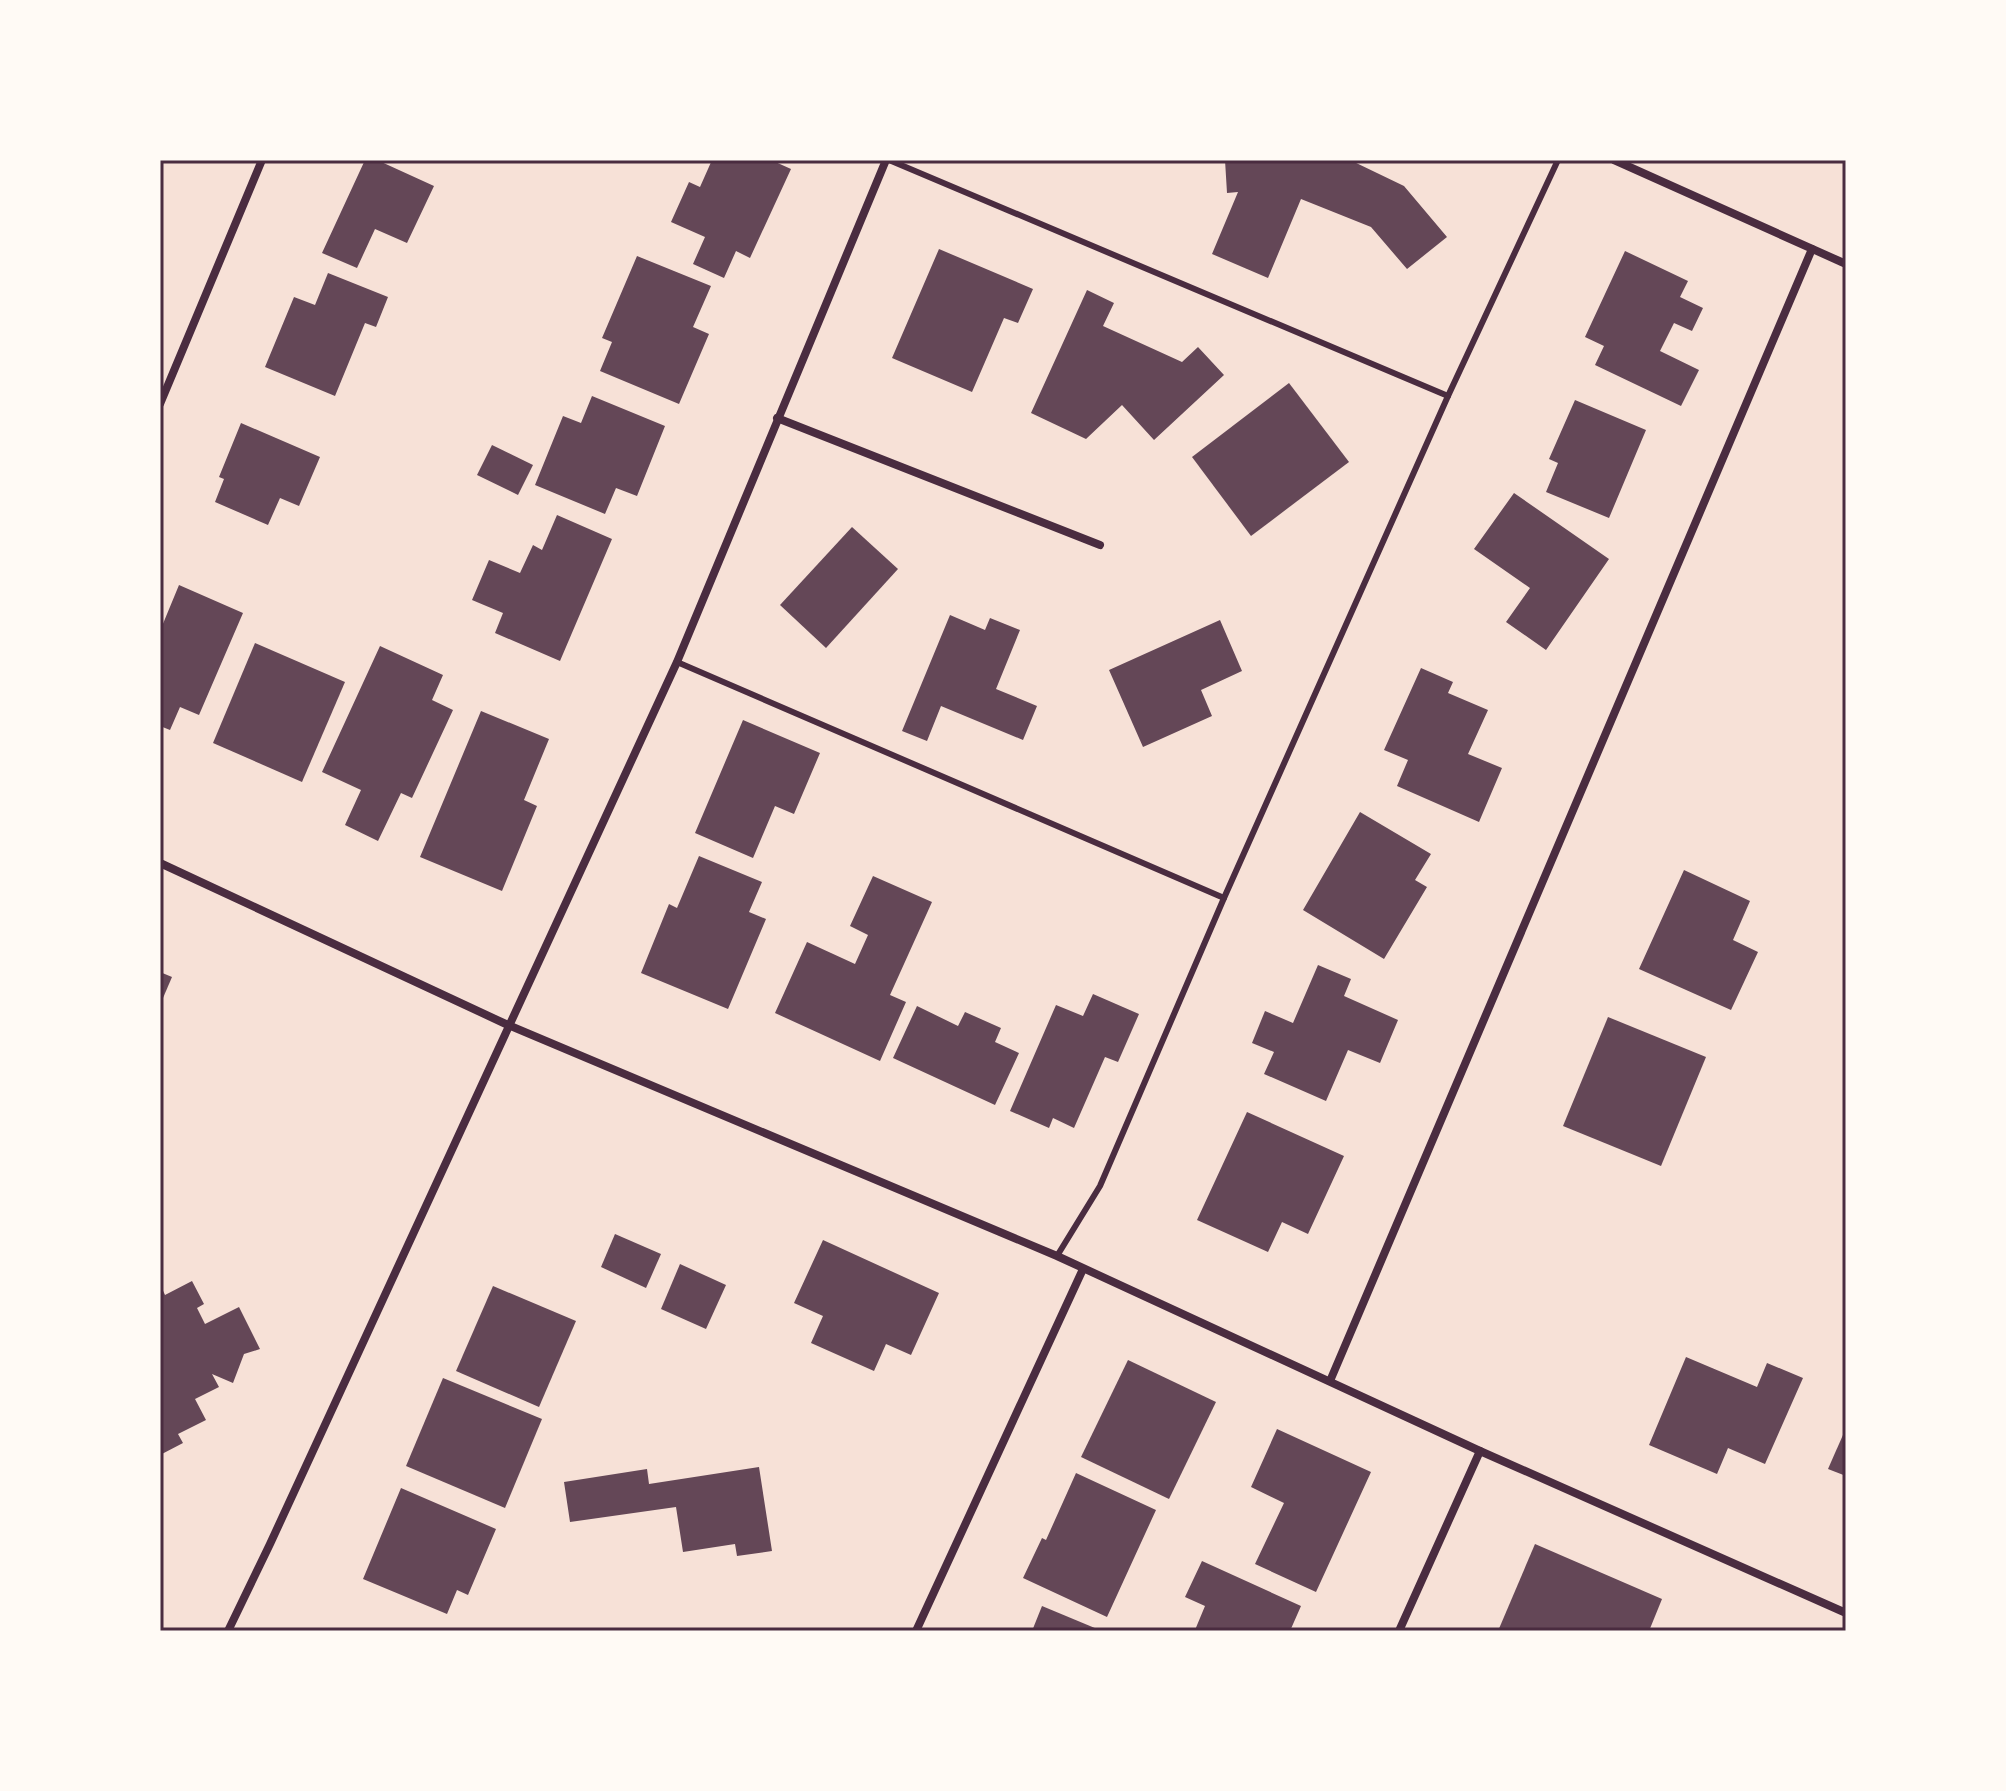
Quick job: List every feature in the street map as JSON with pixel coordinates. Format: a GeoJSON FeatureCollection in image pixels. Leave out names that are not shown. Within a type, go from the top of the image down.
{"type":"FeatureCollection","features":[{"type":"Feature","properties":{"kind":"street"},"geometry":{"type":"LineString","coordinates":[[160,404],[262,160]]}},
{"type":"Feature","properties":{"kind":"street"},"geometry":{"type":"LineString","coordinates":[[228,1631],[677,662],[887,160]]}},
{"type":"Feature","properties":{"kind":"street"},"geometry":{"type":"LineString","coordinates":[[1614,160],[1846,264]]}},
{"type":"Feature","properties":{"kind":"street"},"geometry":{"type":"LineString","coordinates":[[1330,1381],[1812,249]]}},
{"type":"Feature","properties":{"kind":"street"},"geometry":{"type":"LineString","coordinates":[[777,418],[1100,545]]}},
{"type":"Feature","properties":{"kind":"street"},"geometry":{"type":"LineString","coordinates":[[160,863],[508,1025],[1057,1256],[1480,1451],[1846,1613]]}},
{"type":"Feature","properties":{"kind":"street"},"geometry":{"type":"LineString","coordinates":[[916,1631],[1083,1269]]}},
{"type":"Feature","properties":{"kind":"street"},"geometry":{"type":"LineString","coordinates":[[1399,1631],[1480,1451]]}},
{"type":"Feature","properties":{"kind":"lane"},"geometry":{"type":"LineString","coordinates":[[887,160],[1448,396]]}},
{"type":"Feature","properties":{"kind":"lane"},"geometry":{"type":"LineString","coordinates":[[1057,1256],[1100,1186],[1224,898],[1448,396],[1558,160]]}},
{"type":"Feature","properties":{"kind":"lane"},"geometry":{"type":"LineString","coordinates":[[677,662],[1224,898]]}},
{"type":"Feature","properties":{"kind":"building"},"geometry":{"type":"Polygon","coordinates":[[[365,160],[377,160],[434,186],[407,243],[375,229],[357,268],[322,253],[365,160]]]}},
{"type":"Feature","properties":{"kind":"building"},"geometry":{"type":"Polygon","coordinates":[[[712,160],[771,160],[791,169],[750,258],[736,251],[724,278],[693,264],[705,237],[671,222],[689,182],[700,187],[712,160]]]}},
{"type":"Feature","properties":{"kind":"building"},"geometry":{"type":"Polygon","coordinates":[[[1225,160],[1350,160],[1404,186],[1447,237],[1407,269],[1371,227],[1301,199],[1268,278],[1212,254],[1238,192],[1227,193],[1225,160]]]}},
{"type":"Feature","properties":{"kind":"building"},"geometry":{"type":"Polygon","coordinates":[[[939,249],[1033,289],[1018,323],[1004,318],[972,392],[892,358],[939,249]]]}},
{"type":"Feature","properties":{"kind":"building"},"geometry":{"type":"Polygon","coordinates":[[[1625,251],[1688,281],[1680,297],[1703,308],[1692,331],[1674,323],[1660,351],[1699,370],[1681,406],[1595,365],[1604,346],[1585,337],[1625,251]]]}},
{"type":"Feature","properties":{"kind":"building"},"geometry":{"type":"Polygon","coordinates":[[[637,256],[711,286],[693,327],[709,334],[679,404],[600,371],[612,342],[602,338],[637,256]]]}},
{"type":"Feature","properties":{"kind":"building"},"geometry":{"type":"Polygon","coordinates":[[[328,273],[388,297],[376,327],[365,323],[335,396],[265,367],[294,297],[315,305],[328,273]]]}},
{"type":"Feature","properties":{"kind":"building"},"geometry":{"type":"Polygon","coordinates":[[[1087,290],[1114,303],[1103,326],[1182,362],[1198,347],[1224,375],[1154,440],[1122,405],[1086,439],[1031,413],[1087,290]]]}},
{"type":"Feature","properties":{"kind":"building"},"geometry":{"type":"Polygon","coordinates":[[[1289,383],[1349,462],[1251,536],[1192,457],[1289,383]]]}},
{"type":"Feature","properties":{"kind":"building"},"geometry":{"type":"Polygon","coordinates":[[[592,396],[665,426],[637,496],[616,488],[605,514],[535,485],[563,416],[581,423],[592,396]]]}},
{"type":"Feature","properties":{"kind":"building"},"geometry":{"type":"Polygon","coordinates":[[[1575,400],[1646,430],[1609,518],[1546,492],[1558,463],[1549,459],[1575,400]]]}},
{"type":"Feature","properties":{"kind":"building"},"geometry":{"type":"Polygon","coordinates":[[[241,423],[320,457],[299,506],[280,498],[268,525],[215,502],[224,479],[219,477],[241,423]]]}},
{"type":"Feature","properties":{"kind":"building"},"geometry":{"type":"Polygon","coordinates":[[[492,445],[533,465],[518,495],[477,475],[492,445]]]}},
{"type":"Feature","properties":{"kind":"building"},"geometry":{"type":"Polygon","coordinates":[[[1514,493],[1609,559],[1546,650],[1506,622],[1530,588],[1474,549],[1514,493]]]}},
{"type":"Feature","properties":{"kind":"building"},"geometry":{"type":"Polygon","coordinates":[[[557,515],[612,539],[560,661],[495,633],[503,613],[472,600],[489,560],[520,573],[533,545],[542,550],[557,515]]]}},
{"type":"Feature","properties":{"kind":"building"},"geometry":{"type":"Polygon","coordinates":[[[852,527],[898,569],[826,648],[780,605],[852,527]]]}},
{"type":"Feature","properties":{"kind":"building"},"geometry":{"type":"Polygon","coordinates":[[[179,585],[243,613],[199,715],[180,707],[170,730],[160,726],[160,631],[179,585]]]}},
{"type":"Feature","properties":{"kind":"building"},"geometry":{"type":"Polygon","coordinates":[[[950,615],[985,630],[990,618],[1020,630],[996,689],[1037,706],[1023,740],[941,706],[927,741],[902,731],[950,615]]]}},
{"type":"Feature","properties":{"kind":"building"},"geometry":{"type":"Polygon","coordinates":[[[1220,620],[1242,671],[1201,690],[1212,716],[1143,747],[1109,670],[1220,620]]]}},
{"type":"Feature","properties":{"kind":"building"},"geometry":{"type":"Polygon","coordinates":[[[255,643],[345,682],[302,782],[213,743],[255,643]]]}},
{"type":"Feature","properties":{"kind":"building"},"geometry":{"type":"Polygon","coordinates":[[[380,646],[443,675],[432,700],[453,710],[412,798],[401,793],[378,841],[345,825],[361,790],[322,772],[380,646]]]}},
{"type":"Feature","properties":{"kind":"building"},"geometry":{"type":"Polygon","coordinates":[[[1421,668],[1453,682],[1448,693],[1488,710],[1468,754],[1502,768],[1479,822],[1397,786],[1408,760],[1384,750],[1421,668]]]}},
{"type":"Feature","properties":{"kind":"building"},"geometry":{"type":"Polygon","coordinates":[[[481,711],[549,739],[524,800],[537,806],[502,891],[420,857],[481,711]]]}},
{"type":"Feature","properties":{"kind":"building"},"geometry":{"type":"Polygon","coordinates":[[[743,720],[820,753],[794,814],[775,806],[753,858],[695,833],[743,720]]]}},
{"type":"Feature","properties":{"kind":"building"},"geometry":{"type":"Polygon","coordinates":[[[1360,812],[1431,854],[1415,880],[1427,887],[1384,959],[1303,910],[1360,812]]]}},
{"type":"Feature","properties":{"kind":"building"},"geometry":{"type":"Polygon","coordinates":[[[699,856],[762,882],[749,912],[766,919],[728,1009],[641,973],[669,904],[677,908],[699,856]]]}},
{"type":"Feature","properties":{"kind":"building"},"geometry":{"type":"Polygon","coordinates":[[[1684,870],[1750,901],[1733,940],[1758,952],[1731,1010],[1639,969],[1684,870]]]}},
{"type":"Feature","properties":{"kind":"building"},"geometry":{"type":"Polygon","coordinates":[[[873,876],[932,902],[890,995],[906,1002],[880,1061],[775,1013],[807,942],[855,964],[868,935],[850,926],[873,876]]]}},
{"type":"Feature","properties":{"kind":"building"},"geometry":{"type":"Polygon","coordinates":[[[1318,965],[1351,979],[1344,996],[1398,1020],[1380,1063],[1348,1050],[1326,1101],[1264,1074],[1274,1052],[1252,1043],[1265,1011],[1293,1023],[1318,965]]]}},
{"type":"Feature","properties":{"kind":"building"},"geometry":{"type":"Polygon","coordinates":[[[160,972],[172,977],[160,1005],[160,972]]]}},
{"type":"Feature","properties":{"kind":"building"},"geometry":{"type":"Polygon","coordinates":[[[1093,994],[1139,1014],[1118,1062],[1105,1057],[1074,1128],[1053,1118],[1049,1128],[1010,1111],[1056,1005],[1083,1016],[1093,994]]]}},
{"type":"Feature","properties":{"kind":"building"},"geometry":{"type":"Polygon","coordinates":[[[917,1006],[958,1026],[965,1012],[1001,1028],[995,1042],[1019,1053],[995,1105],[893,1058],[917,1006]]]}},
{"type":"Feature","properties":{"kind":"building"},"geometry":{"type":"Polygon","coordinates":[[[1608,1017],[1706,1057],[1661,1166],[1563,1126],[1608,1017]]]}},
{"type":"Feature","properties":{"kind":"building"},"geometry":{"type":"Polygon","coordinates":[[[1247,1112],[1344,1156],[1308,1234],[1282,1222],[1268,1252],[1197,1220],[1247,1112]]]}},
{"type":"Feature","properties":{"kind":"building"},"geometry":{"type":"Polygon","coordinates":[[[615,1234],[661,1254],[646,1288],[601,1267],[615,1234]]]}},
{"type":"Feature","properties":{"kind":"building"},"geometry":{"type":"Polygon","coordinates":[[[823,1240],[939,1293],[911,1355],[886,1344],[874,1371],[811,1343],[823,1316],[794,1303],[823,1240]]]}},
{"type":"Feature","properties":{"kind":"building"},"geometry":{"type":"Polygon","coordinates":[[[680,1264],[726,1285],[706,1329],[661,1309],[680,1264]]]}},
{"type":"Feature","properties":{"kind":"building"},"geometry":{"type":"Polygon","coordinates":[[[192,1281],[204,1304],[197,1308],[205,1324],[239,1307],[260,1349],[244,1354],[233,1383],[212,1374],[219,1387],[195,1399],[206,1420],[178,1434],[183,1443],[160,1455],[160,1284],[165,1295],[192,1281]]]}},
{"type":"Feature","properties":{"kind":"building"},"geometry":{"type":"Polygon","coordinates":[[[493,1286],[576,1321],[539,1407],[456,1371],[493,1286]]]}},
{"type":"Feature","properties":{"kind":"building"},"geometry":{"type":"Polygon","coordinates":[[[1686,1357],[1757,1387],[1767,1363],[1803,1378],[1765,1464],[1728,1448],[1717,1474],[1649,1445],[1686,1357]]]}},
{"type":"Feature","properties":{"kind":"building"},"geometry":{"type":"Polygon","coordinates":[[[1128,1360],[1216,1402],[1169,1499],[1081,1457],[1128,1360]]]}},
{"type":"Feature","properties":{"kind":"building"},"geometry":{"type":"Polygon","coordinates":[[[443,1378],[542,1419],[505,1508],[406,1466],[443,1378]]]}},
{"type":"Feature","properties":{"kind":"building"},"geometry":{"type":"Polygon","coordinates":[[[1846,1428],[1846,1476],[1828,1469],[1846,1428]]]}},
{"type":"Feature","properties":{"kind":"building"},"geometry":{"type":"Polygon","coordinates":[[[1277,1429],[1371,1472],[1316,1592],[1255,1564],[1284,1503],[1251,1487],[1277,1429]]]}},
{"type":"Feature","properties":{"kind":"building"},"geometry":{"type":"Polygon","coordinates":[[[759,1467],[772,1551],[737,1556],[735,1544],[683,1552],[676,1507],[570,1522],[564,1482],[647,1469],[649,1484],[759,1467]]]}},
{"type":"Feature","properties":{"kind":"building"},"geometry":{"type":"Polygon","coordinates":[[[1076,1473],[1156,1510],[1107,1617],[1023,1578],[1042,1538],[1046,1540],[1076,1473]]]}},
{"type":"Feature","properties":{"kind":"building"},"geometry":{"type":"Polygon","coordinates":[[[401,1488],[496,1529],[468,1595],[457,1590],[447,1614],[363,1579],[401,1488]]]}},
{"type":"Feature","properties":{"kind":"building"},"geometry":{"type":"Polygon","coordinates":[[[1535,1544],[1662,1599],[1649,1631],[1498,1631],[1535,1544]]]}},
{"type":"Feature","properties":{"kind":"building"},"geometry":{"type":"Polygon","coordinates":[[[1202,1561],[1301,1606],[1290,1631],[1195,1630],[1205,1606],[1185,1597],[1202,1561]]]}},
{"type":"Feature","properties":{"kind":"building"},"geometry":{"type":"Polygon","coordinates":[[[1042,1606],[1102,1631],[1032,1631],[1042,1606]]]}}]}
